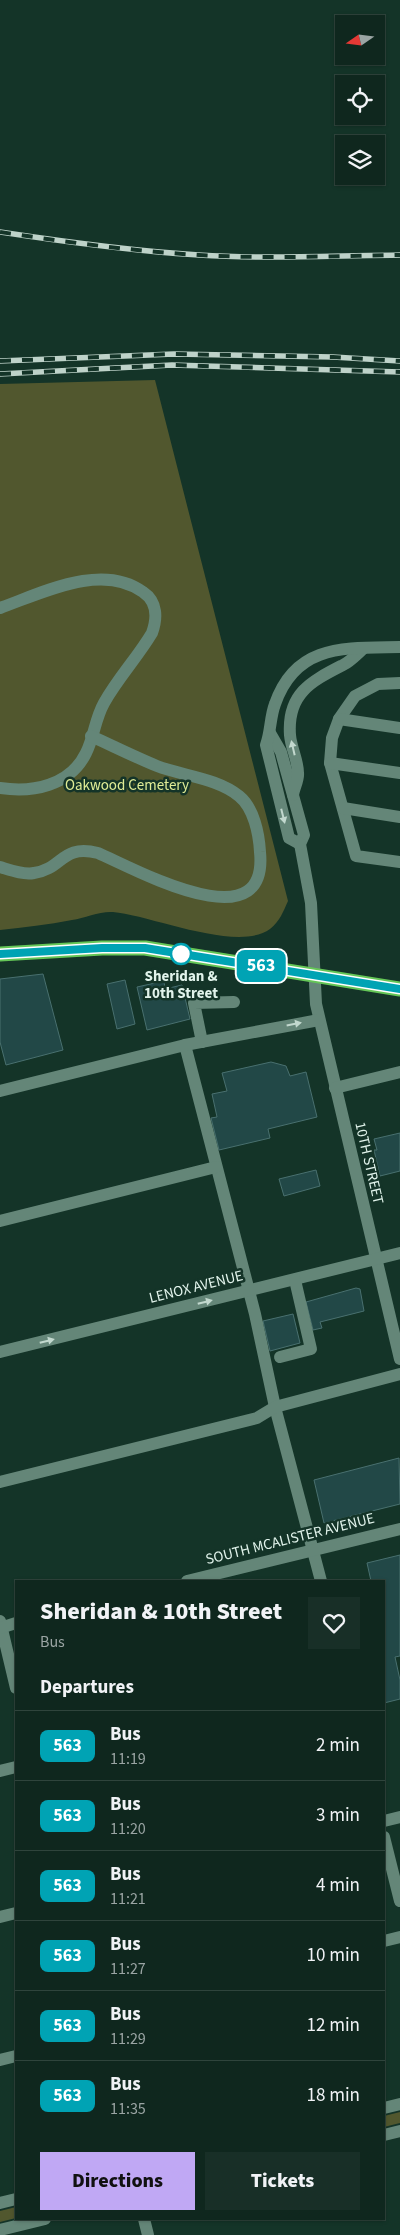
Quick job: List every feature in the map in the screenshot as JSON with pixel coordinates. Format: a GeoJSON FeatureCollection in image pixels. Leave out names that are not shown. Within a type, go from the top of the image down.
{"type":"FeatureCollection","features":[{"type":"Feature","properties":{"kind":"highway"},"geometry":{"type":"LineString","coordinates":[[0,954],[102,948],[145,948],[400,989]]}},
{"type":"Feature","properties":{"kind":"street"},"geometry":{"type":"LineString","coordinates":[[0,608],[57,588],[84,581],[102,579],[118,580],[147,594],[156,612],[156,622],[152,634],[110,692],[100,710],[80,764],[60,779],[37,788],[24,790],[0,788]]}},
{"type":"Feature","properties":{"kind":"street"},"geometry":{"type":"LineString","coordinates":[[300,844],[289,838],[266,745],[270,733],[274,705],[282,687],[293,672],[304,662],[327,652],[400,647]]}},
{"type":"Feature","properties":{"kind":"street"},"geometry":{"type":"LineString","coordinates":[[293,795],[298,773],[290,737],[290,723],[299,696],[311,682],[324,673],[345,664],[364,648]]}},
{"type":"Feature","properties":{"kind":"street"},"geometry":{"type":"LineString","coordinates":[[400,683],[378,684],[354,696],[339,719],[332,738],[330,762],[356,856],[400,862]]}},
{"type":"Feature","properties":{"kind":"street"},"geometry":{"type":"LineString","coordinates":[[339,719],[400,728]]}},
{"type":"Feature","properties":{"kind":"street","name":"10TH STREET"},"geometry":{"type":"LineString","coordinates":[[270,733],[281,752],[304,836],[300,844],[311,903],[313,974],[319,1020],[400,1359]]}},
{"type":"Feature","properties":{"kind":"street"},"geometry":{"type":"LineString","coordinates":[[0,867],[34,874],[50,867],[71,853],[78,850],[87,850],[181,889],[205,896],[237,896],[252,886],[257,879],[260,868],[260,852],[252,815],[241,797],[220,786],[158,766],[91,736]]}},
{"type":"Feature","properties":{"kind":"street"},"geometry":{"type":"LineString","coordinates":[[330,762],[400,773]]}},
{"type":"Feature","properties":{"kind":"street"},"geometry":{"type":"LineString","coordinates":[[343,808],[400,817]]}},
{"type":"Feature","properties":{"kind":"street"},"geometry":{"type":"LineString","coordinates":[[202,1042],[194,1003],[234,1002]]}},
{"type":"Feature","properties":{"kind":"street"},"geometry":{"type":"LineString","coordinates":[[0,1091],[185,1045],[319,1020]]}},
{"type":"Feature","properties":{"kind":"street"},"geometry":{"type":"LineString","coordinates":[[185,1045],[249,1291],[275,1407],[321,1580]]}},
{"type":"Feature","properties":{"kind":"street"},"geometry":{"type":"LineString","coordinates":[[335,1088],[400,1072]]}},
{"type":"Feature","properties":{"kind":"street"},"geometry":{"type":"LineString","coordinates":[[0,1221],[216,1167]]}},
{"type":"Feature","properties":{"kind":"street","name":"LENOX AVENUE"},"geometry":{"type":"LineString","coordinates":[[0,1352],[400,1253]]}},
{"type":"Feature","properties":{"kind":"street"},"geometry":{"type":"LineString","coordinates":[[280,1357],[311,1349],[294,1280]]}},
{"type":"Feature","properties":{"kind":"street"},"geometry":{"type":"LineString","coordinates":[[0,1482],[258,1418],[275,1407],[400,1374]]}},
{"type":"Feature","properties":{"kind":"street","name":"SOUTH MCALISTER AVENUE"},"geometry":{"type":"LineString","coordinates":[[191,1580],[400,1529]]}},
{"type":"Feature","properties":{"kind":"street"},"geometry":{"type":"LineString","coordinates":[[15,1623],[0,1625],[15,1684]]}},
{"type":"Feature","properties":{"kind":"street"},"geometry":{"type":"LineString","coordinates":[[0,1771],[15,1767]]}},
{"type":"Feature","properties":{"kind":"street"},"geometry":{"type":"LineString","coordinates":[[385,1821],[400,1817]]}},
{"type":"Feature","properties":{"kind":"street"},"geometry":{"type":"LineString","coordinates":[[385,1841],[400,1901]]}},
{"type":"Feature","properties":{"kind":"street"},"geometry":{"type":"LineString","coordinates":[[0,1917],[15,1913]]}},
{"type":"Feature","properties":{"kind":"street"},"geometry":{"type":"LineString","coordinates":[[385,1941],[400,1937]]}},
{"type":"Feature","properties":{"kind":"street"},"geometry":{"type":"LineString","coordinates":[[0,2060],[15,2056]]}},
{"type":"Feature","properties":{"kind":"street"},"geometry":{"type":"LineString","coordinates":[[385,2108],[400,2104]]}},
{"type":"Feature","properties":{"kind":"street"},"geometry":{"type":"LineString","coordinates":[[385,2135],[400,2131]]}},
{"type":"Feature","properties":{"kind":"street"},"geometry":{"type":"LineString","coordinates":[[0,2202],[15,2198]]}},
{"type":"Feature","properties":{"kind":"street"},"geometry":{"type":"LineString","coordinates":[[0,2230],[41,2220]]}},
{"type":"Feature","properties":{"kind":"street"},"geometry":{"type":"LineString","coordinates":[[144,2220],[148,2235]]}},
{"type":"Feature","properties":{"kind":"green space","name":"Oakwood Cemetery"},"geometry":{"type":"Polygon","coordinates":[[[155,380],[288,901],[281,916],[270,929],[256,935],[237,937],[193,931],[113,912],[54,923],[0,930],[0,384],[155,380]]]}},
{"type":"Feature","properties":{"kind":"green space"},"geometry":{"type":"Polygon","coordinates":[[[400,2112],[400,2123],[385,2127],[385,2116],[400,2112]]]}},
{"type":"Feature","properties":{"kind":"green space"},"geometry":{"type":"Polygon","coordinates":[[[15,2207],[15,2218],[0,2222],[0,2211],[15,2207]]]}},
{"type":"Feature","properties":{"kind":"building"},"geometry":{"type":"Polygon","coordinates":[[[43,974],[63,1050],[6,1065],[0,1042],[0,979],[43,974]]]}},
{"type":"Feature","properties":{"kind":"building"},"geometry":{"type":"Polygon","coordinates":[[[125,980],[135,1024],[117,1029],[107,984],[125,980]]]}},
{"type":"Feature","properties":{"kind":"building"},"geometry":{"type":"Polygon","coordinates":[[[164,981],[165,989],[182,985],[190,1019],[147,1030],[137,987],[164,981]]]}},
{"type":"Feature","properties":{"kind":"building"},"geometry":{"type":"Polygon","coordinates":[[[271,1062],[286,1066],[290,1076],[306,1072],[317,1117],[268,1129],[270,1138],[219,1150],[211,1118],[217,1117],[212,1094],[227,1091],[222,1073],[271,1062]]]}},
{"type":"Feature","properties":{"kind":"building"},"geometry":{"type":"Polygon","coordinates":[[[400,1133],[400,1171],[380,1176],[374,1150],[377,1150],[374,1139],[400,1133]]]}},
{"type":"Feature","properties":{"kind":"building"},"geometry":{"type":"Polygon","coordinates":[[[316,1170],[320,1186],[284,1196],[279,1179],[316,1170]]]}},
{"type":"Feature","properties":{"kind":"building"},"geometry":{"type":"Polygon","coordinates":[[[356,1288],[360,1289],[364,1311],[320,1322],[322,1328],[313,1330],[306,1302],[356,1288]]]}},
{"type":"Feature","properties":{"kind":"building"},"geometry":{"type":"Polygon","coordinates":[[[293,1314],[300,1343],[270,1351],[263,1321],[293,1314]]]}},
{"type":"Feature","properties":{"kind":"building"},"geometry":{"type":"Polygon","coordinates":[[[399,1458],[400,1504],[324,1523],[314,1480],[399,1458]]]}},
{"type":"Feature","properties":{"kind":"building"},"geometry":{"type":"Polygon","coordinates":[[[400,1555],[400,1656],[395,1657],[400,1680],[400,1699],[385,1703],[385,1580],[371,1580],[367,1563],[400,1555]]]}},
{"type":"Feature","properties":{"kind":"railway"},"geometry":{"type":"LineString","coordinates":[[0,232],[99,246],[199,255],[274,257],[400,255]]}},
{"type":"Feature","properties":{"kind":"railway"},"geometry":{"type":"LineString","coordinates":[[0,361],[174,354],[333,357],[400,361]]}},
{"type":"Feature","properties":{"kind":"railway"},"geometry":{"type":"LineString","coordinates":[[0,374],[172,365],[400,372]]}},
{"type":"Feature","properties":{"kind":"bus line","name":"563"},"geometry":{"type":"LineString","coordinates":[[0,954],[102,948],[145,948],[400,989]]}},
{"type":"Feature","properties":{"kind":"place","name":"Sheridan & 10th Street"},"geometry":{"type":"Point","coordinates":[181,954]}}]}
